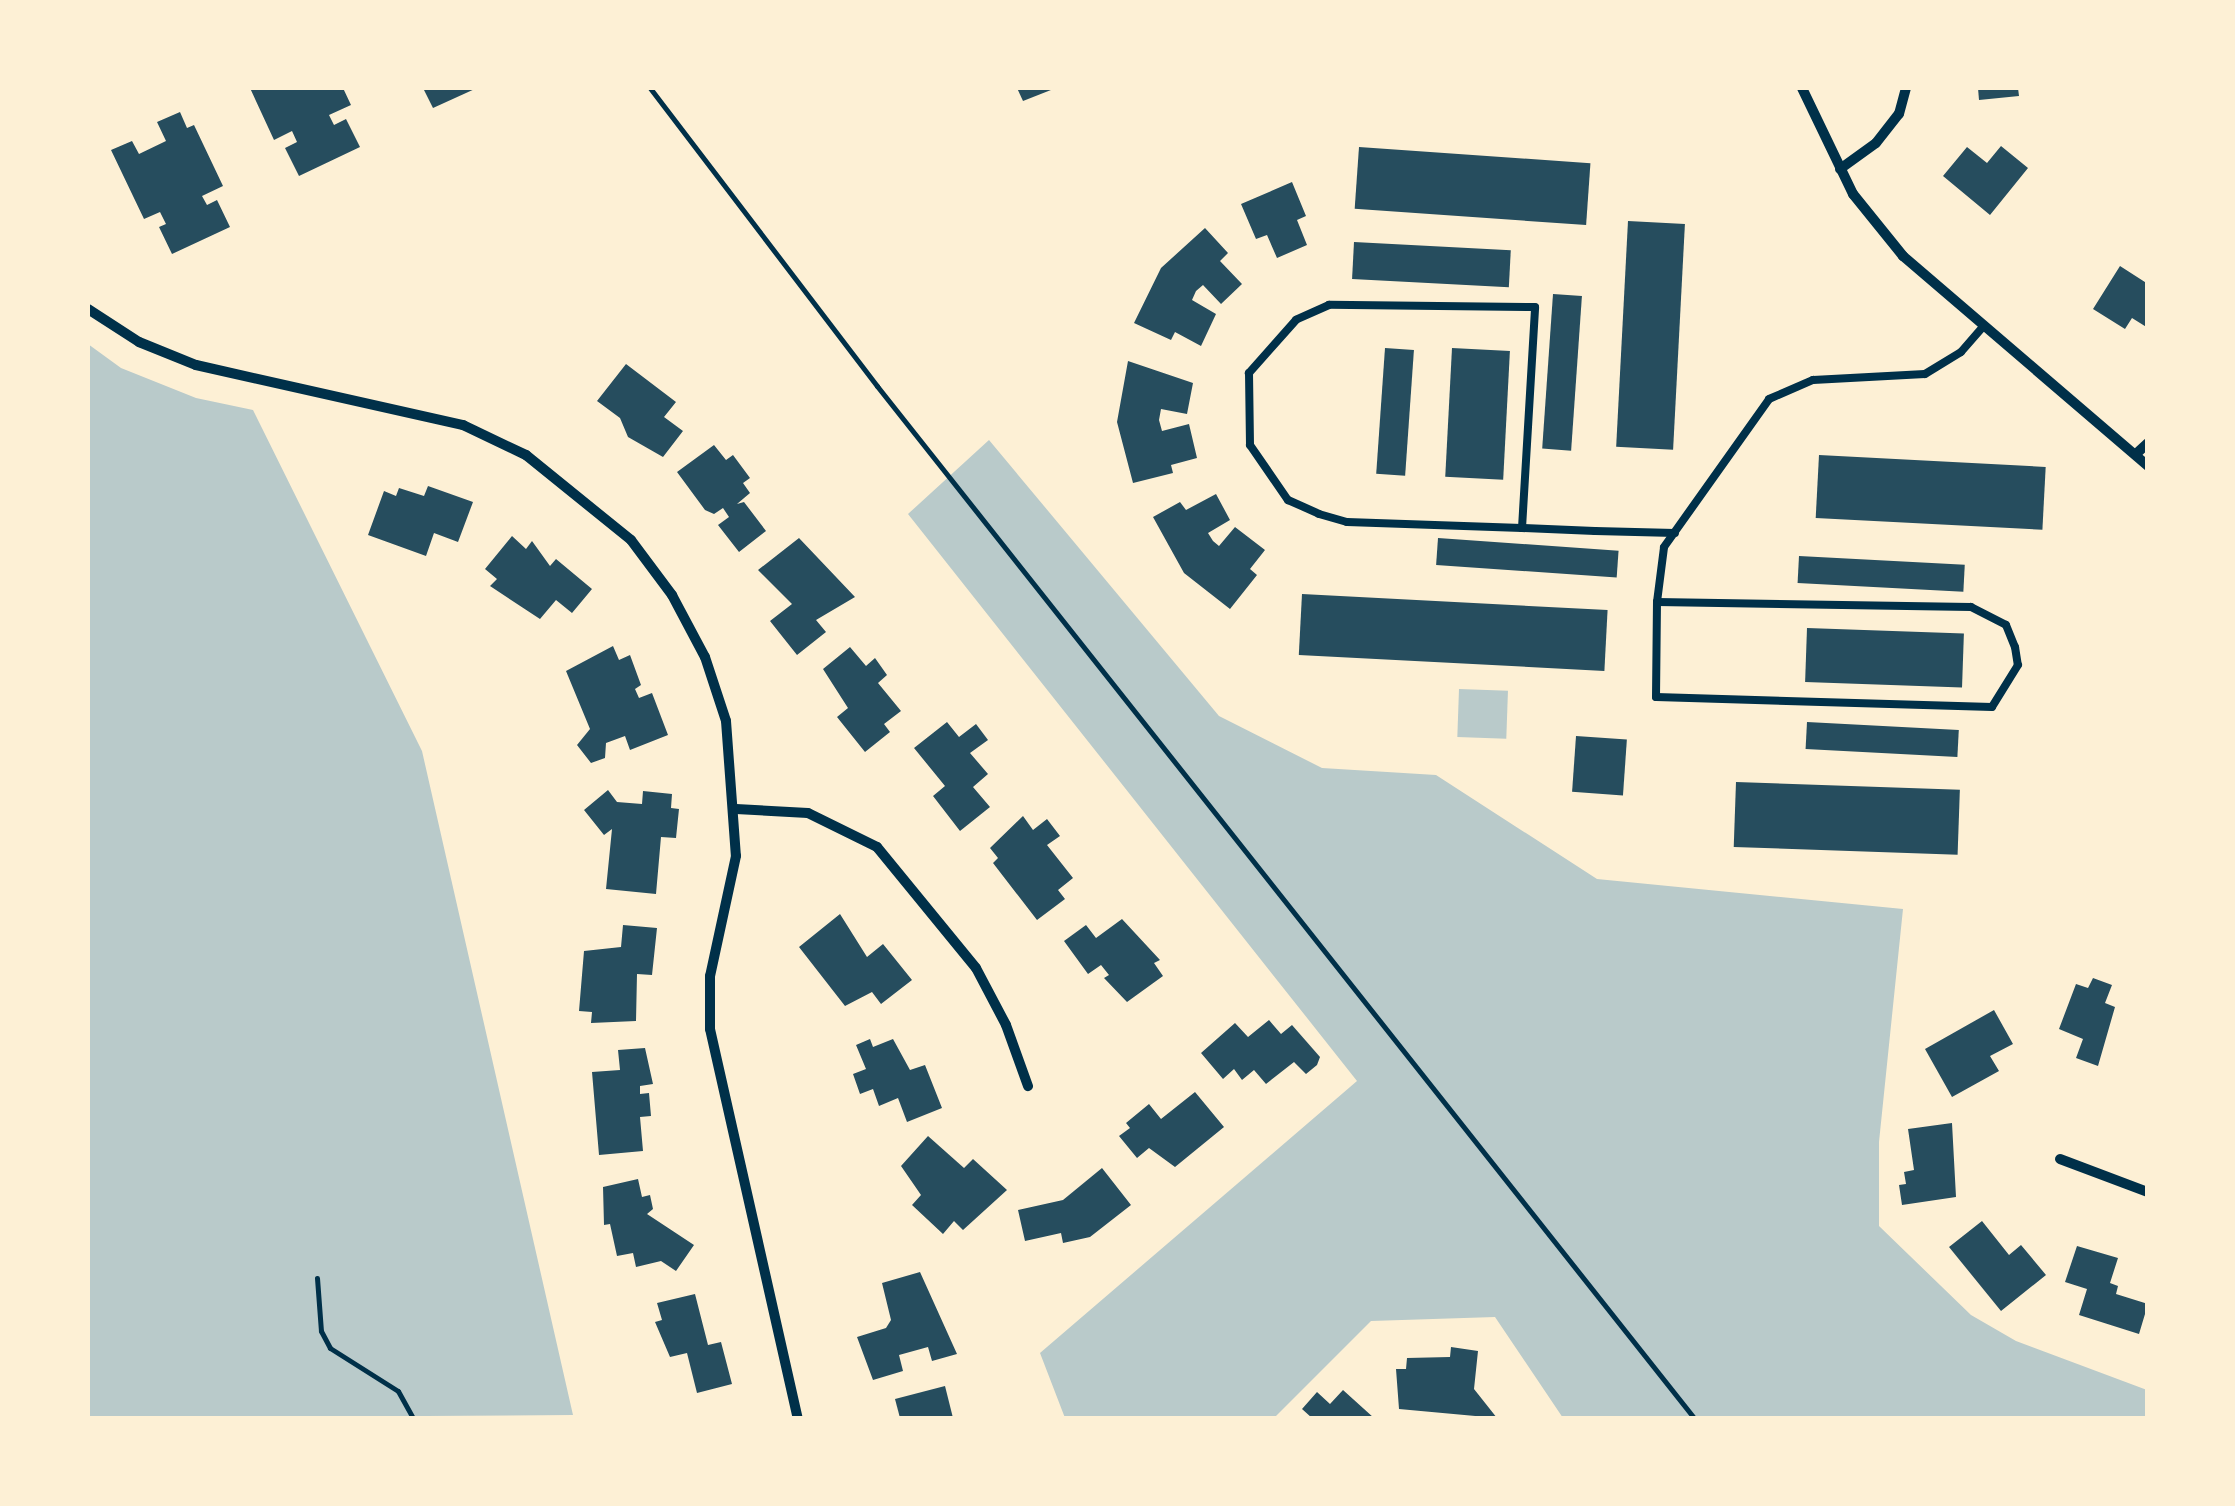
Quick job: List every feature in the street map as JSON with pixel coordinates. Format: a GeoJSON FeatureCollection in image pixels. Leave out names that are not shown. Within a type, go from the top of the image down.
{"type":"FeatureCollection","features":[{"type":"Feature","properties":{"kind":"street"},"geometry":{"type":"LineString","coordinates":[[1802,88],[1840,170],[1903,256],[2148,466]]}},
{"type":"Feature","properties":{"kind":"street"},"geometry":{"type":"LineString","coordinates":[[1840,170],[1876,143],[1900,114],[1906,88]]}},
{"type":"Feature","properties":{"kind":"street"},"geometry":{"type":"LineString","coordinates":[[88,309],[139,342],[196,365],[463,425],[526,454],[582,494],[632,540],[705,656],[726,721],[736,809],[736,856],[710,976],[710,1029],[798,1418]]}},
{"type":"Feature","properties":{"kind":"street"},"geometry":{"type":"LineString","coordinates":[[2136,454],[2148,443]]}},
{"type":"Feature","properties":{"kind":"street"},"geometry":{"type":"LineString","coordinates":[[736,809],[808,813],[878,847],[976,968],[1006,1024],[1028,1086]]}},
{"type":"Feature","properties":{"kind":"street"},"geometry":{"type":"LineString","coordinates":[[2060,1159],[2148,1192]]}},
{"type":"Feature","properties":{"kind":"lane"},"geometry":{"type":"LineString","coordinates":[[1522,528],[1535,308],[1329,305],[1296,320],[1248,372],[1250,446],[1288,500],[1347,522],[1522,528],[1675,533]]}},
{"type":"Feature","properties":{"kind":"lane"},"geometry":{"type":"LineString","coordinates":[[1658,602],[1972,607],[2006,625],[2018,666],[1992,708],[1969,711],[1656,697],[1658,602],[1664,547],[1768,400],[1813,380],[1925,374],[1961,352],[1983,327]]}},
{"type":"Feature","properties":{"kind":"path"},"geometry":{"type":"LineString","coordinates":[[650,88],[877,386],[1694,1418]]}},
{"type":"Feature","properties":{"kind":"path"},"geometry":{"type":"LineString","coordinates":[[317,1278],[320,1331],[330,1348],[398,1391],[413,1418]]}},
{"type":"Feature","properties":{"kind":"shaded area"},"geometry":{"type":"Polygon","coordinates":[[[88,344],[121,368],[196,398],[253,410],[422,751],[573,1415],[88,1418],[88,344]]]}},
{"type":"Feature","properties":{"kind":"shaded area"},"geometry":{"type":"Polygon","coordinates":[[[989,440],[1219,716],[1322,768],[1436,775],[1597,879],[1903,909],[1879,1142],[1879,1226],[1971,1315],[2016,1341],[2147,1390],[2147,1418],[1563,1418],[1495,1317],[1371,1321],[1274,1418],[1065,1418],[1040,1353],[1357,1081],[908,514],[989,440]]]}},
{"type":"Feature","properties":{"kind":"shaded area"},"geometry":{"type":"Polygon","coordinates":[[[1459,689],[1508,691],[1506,739],[1457,737],[1459,689]]]}},
{"type":"Feature","properties":{"kind":"building"},"geometry":{"type":"Polygon","coordinates":[[[250,88],[343,88],[351,105],[329,115],[334,125],[346,119],[360,147],[299,176],[285,148],[297,142],[292,131],[274,140],[250,88]]]}},
{"type":"Feature","properties":{"kind":"building"},"geometry":{"type":"Polygon","coordinates":[[[423,88],[477,88],[433,108],[423,88]]]}},
{"type":"Feature","properties":{"kind":"building"},"geometry":{"type":"Polygon","coordinates":[[[1017,88],[1056,88],[1023,101],[1017,88]]]}},
{"type":"Feature","properties":{"kind":"building"},"geometry":{"type":"Polygon","coordinates":[[[1978,88],[2018,88],[2019,96],[1979,100],[1978,88]]]}},
{"type":"Feature","properties":{"kind":"building"},"geometry":{"type":"Polygon","coordinates":[[[180,112],[187,128],[194,125],[223,186],[202,196],[207,205],[217,200],[230,227],[172,254],[159,227],[166,224],[160,212],[144,219],[111,150],[132,141],[139,154],[166,141],[157,122],[180,112]]]}},
{"type":"Feature","properties":{"kind":"building"},"geometry":{"type":"Polygon","coordinates":[[[2001,146],[2028,168],[1990,215],[1943,176],[1967,147],[1987,163],[2001,146]]]}},
{"type":"Feature","properties":{"kind":"building"},"geometry":{"type":"Polygon","coordinates":[[[1359,147],[1590,163],[1586,225],[1355,209],[1359,147]]]}},
{"type":"Feature","properties":{"kind":"building"},"geometry":{"type":"Polygon","coordinates":[[[1292,182],[1306,216],[1297,220],[1307,245],[1277,258],[1267,235],[1256,239],[1241,204],[1292,182]]]}},
{"type":"Feature","properties":{"kind":"building"},"geometry":{"type":"Polygon","coordinates":[[[1628,221],[1685,224],[1673,450],[1616,447],[1628,221]]]}},
{"type":"Feature","properties":{"kind":"building"},"geometry":{"type":"Polygon","coordinates":[[[1205,228],[1228,253],[1220,261],[1242,284],[1221,304],[1203,285],[1196,291],[1192,300],[1216,314],[1201,346],[1175,332],[1171,340],[1134,323],[1161,268],[1205,228]]]}},
{"type":"Feature","properties":{"kind":"building"},"geometry":{"type":"Polygon","coordinates":[[[1354,242],[1511,250],[1509,287],[1352,279],[1354,242]]]}},
{"type":"Feature","properties":{"kind":"building"},"geometry":{"type":"Polygon","coordinates":[[[2120,266],[2148,284],[2148,328],[2132,318],[2125,329],[2093,309],[2120,266]]]}},
{"type":"Feature","properties":{"kind":"building"},"geometry":{"type":"Polygon","coordinates":[[[1553,294],[1582,296],[1571,451],[1542,449],[1553,294]]]}},
{"type":"Feature","properties":{"kind":"building"},"geometry":{"type":"Polygon","coordinates":[[[1385,348],[1414,350],[1405,476],[1376,474],[1385,348]]]}},
{"type":"Feature","properties":{"kind":"building"},"geometry":{"type":"Polygon","coordinates":[[[1452,348],[1510,351],[1503,480],[1445,477],[1452,348]]]}},
{"type":"Feature","properties":{"kind":"building"},"geometry":{"type":"Polygon","coordinates":[[[1128,361],[1193,383],[1187,414],[1161,409],[1159,420],[1162,431],[1189,424],[1197,458],[1171,465],[1173,473],[1133,483],[1117,422],[1128,361]]]}},
{"type":"Feature","properties":{"kind":"building"},"geometry":{"type":"Polygon","coordinates":[[[626,364],[676,402],[664,417],[683,431],[663,457],[628,437],[620,418],[597,401],[626,364]]]}},
{"type":"Feature","properties":{"kind":"building"},"geometry":{"type":"Polygon","coordinates":[[[714,445],[726,460],[733,455],[750,478],[743,483],[750,493],[737,504],[744,502],[766,531],[739,552],[718,525],[729,517],[723,508],[714,514],[705,510],[677,472],[714,445]]]}},
{"type":"Feature","properties":{"kind":"building"},"geometry":{"type":"Polygon","coordinates":[[[1819,455],[2046,467],[2042,530],[1816,518],[1819,455]]]}},
{"type":"Feature","properties":{"kind":"building"},"geometry":{"type":"Polygon","coordinates":[[[428,486],[473,502],[458,542],[434,533],[426,556],[368,535],[384,491],[396,496],[399,488],[424,496],[428,486]]]}},
{"type":"Feature","properties":{"kind":"building"},"geometry":{"type":"Polygon","coordinates":[[[1216,494],[1230,520],[1208,533],[1213,541],[1219,546],[1235,527],[1265,550],[1250,569],[1257,575],[1230,609],[1184,573],[1153,517],[1180,502],[1186,510],[1216,494]]]}},
{"type":"Feature","properties":{"kind":"building"},"geometry":{"type":"Polygon","coordinates":[[[512,536],[526,549],[532,541],[550,566],[556,559],[592,589],[572,613],[556,600],[540,619],[490,586],[497,579],[485,569],[512,536]]]}},
{"type":"Feature","properties":{"kind":"building"},"geometry":{"type":"Polygon","coordinates":[[[799,538],[855,597],[816,620],[826,632],[797,655],[770,621],[792,604],[758,570],[799,538]]]}},
{"type":"Feature","properties":{"kind":"building"},"geometry":{"type":"Polygon","coordinates":[[[1438,538],[1619,551],[1617,578],[1436,565],[1438,538]]]}},
{"type":"Feature","properties":{"kind":"building"},"geometry":{"type":"Polygon","coordinates":[[[1799,556],[1965,565],[1963,592],[1798,583],[1799,556]]]}},
{"type":"Feature","properties":{"kind":"building"},"geometry":{"type":"Polygon","coordinates":[[[1302,594],[1608,610],[1604,671],[1299,655],[1302,594]]]}},
{"type":"Feature","properties":{"kind":"building"},"geometry":{"type":"Polygon","coordinates":[[[1807,628],[1964,633],[1962,687],[1805,682],[1807,628]]]}},
{"type":"Feature","properties":{"kind":"building"},"geometry":{"type":"Polygon","coordinates":[[[613,646],[619,660],[630,655],[641,685],[635,689],[639,698],[652,693],[668,735],[630,750],[625,736],[606,743],[605,758],[591,763],[577,745],[590,729],[566,671],[613,646]]]}},
{"type":"Feature","properties":{"kind":"building"},"geometry":{"type":"Polygon","coordinates":[[[850,647],[866,666],[875,658],[887,675],[878,683],[901,711],[884,724],[890,732],[865,752],[837,717],[848,708],[823,669],[850,647]]]}},
{"type":"Feature","properties":{"kind":"building"},"geometry":{"type":"Polygon","coordinates":[[[947,722],[959,737],[976,724],[988,740],[970,753],[988,774],[973,787],[990,807],[960,831],[933,796],[945,786],[914,748],[947,722]]]}},
{"type":"Feature","properties":{"kind":"building"},"geometry":{"type":"Polygon","coordinates":[[[1807,722],[1959,730],[1957,757],[1806,749],[1807,722]]]}},
{"type":"Feature","properties":{"kind":"building"},"geometry":{"type":"Polygon","coordinates":[[[1576,736],[1627,740],[1623,795],[1572,792],[1576,736]]]}},
{"type":"Feature","properties":{"kind":"building"},"geometry":{"type":"Polygon","coordinates":[[[1736,782],[1960,790],[1958,855],[1734,847],[1736,782]]]}},
{"type":"Feature","properties":{"kind":"building"},"geometry":{"type":"Polygon","coordinates":[[[608,790],[617,802],[642,804],[643,791],[672,794],[671,808],[679,809],[676,838],[661,837],[656,894],[606,889],[612,829],[604,835],[584,810],[608,790]]]}},
{"type":"Feature","properties":{"kind":"building"},"geometry":{"type":"Polygon","coordinates":[[[1023,816],[1033,830],[1047,819],[1060,836],[1047,845],[1073,878],[1058,890],[1065,899],[1037,920],[993,863],[998,858],[990,848],[1023,816]]]}},
{"type":"Feature","properties":{"kind":"building"},"geometry":{"type":"Polygon","coordinates":[[[840,914],[867,957],[883,944],[912,980],[881,1004],[872,992],[845,1006],[799,947],[840,914]]]}},
{"type":"Feature","properties":{"kind":"building"},"geometry":{"type":"Polygon","coordinates":[[[1122,919],[1160,960],[1154,963],[1163,976],[1127,1002],[1104,978],[1109,975],[1101,965],[1088,974],[1064,941],[1086,925],[1096,938],[1122,919]]]}},
{"type":"Feature","properties":{"kind":"building"},"geometry":{"type":"Polygon","coordinates":[[[623,925],[657,928],[652,975],[637,974],[636,1021],[591,1023],[592,1012],[579,1011],[584,951],[621,947],[623,925]]]}},
{"type":"Feature","properties":{"kind":"building"},"geometry":{"type":"Polygon","coordinates":[[[2093,978],[2112,985],[2105,1003],[2115,1007],[2098,1066],[2076,1058],[2083,1039],[2059,1029],[2076,984],[2088,988],[2093,978]]]}},
{"type":"Feature","properties":{"kind":"building"},"geometry":{"type":"Polygon","coordinates":[[[1994,1010],[2013,1044],[1990,1056],[1999,1071],[1952,1097],[1925,1049],[1994,1010]]]}},
{"type":"Feature","properties":{"kind":"building"},"geometry":{"type":"Polygon","coordinates":[[[1269,1020],[1281,1034],[1292,1025],[1320,1057],[1317,1065],[1306,1074],[1294,1062],[1266,1084],[1254,1070],[1242,1080],[1234,1069],[1223,1079],[1201,1053],[1235,1023],[1248,1037],[1269,1020]]]}},
{"type":"Feature","properties":{"kind":"building"},"geometry":{"type":"Polygon","coordinates":[[[870,1039],[873,1047],[893,1039],[910,1070],[925,1065],[942,1108],[907,1122],[898,1098],[879,1106],[873,1089],[860,1094],[853,1074],[866,1069],[856,1045],[870,1039]]]}},
{"type":"Feature","properties":{"kind":"building"},"geometry":{"type":"Polygon","coordinates":[[[645,1048],[653,1084],[640,1086],[640,1094],[649,1093],[651,1116],[640,1117],[643,1151],[599,1155],[592,1072],[620,1070],[618,1050],[645,1048]]]}},
{"type":"Feature","properties":{"kind":"building"},"geometry":{"type":"Polygon","coordinates":[[[1195,1092],[1224,1127],[1175,1167],[1149,1148],[1137,1158],[1119,1136],[1130,1128],[1126,1123],[1149,1104],[1161,1119],[1195,1092]]]}},
{"type":"Feature","properties":{"kind":"building"},"geometry":{"type":"Polygon","coordinates":[[[1952,1123],[1956,1197],[1902,1205],[1899,1185],[1906,1184],[1904,1172],[1914,1170],[1908,1129],[1952,1123]]]}},
{"type":"Feature","properties":{"kind":"building"},"geometry":{"type":"Polygon","coordinates":[[[928,1136],[964,1168],[973,1159],[1007,1190],[963,1230],[954,1221],[943,1234],[912,1205],[921,1195],[901,1166],[928,1136]]]}},
{"type":"Feature","properties":{"kind":"building"},"geometry":{"type":"Polygon","coordinates":[[[1102,1168],[1131,1205],[1090,1237],[1063,1243],[1061,1233],[1025,1241],[1018,1210],[1063,1200],[1102,1168]]]}},
{"type":"Feature","properties":{"kind":"building"},"geometry":{"type":"Polygon","coordinates":[[[638,1179],[642,1197],[650,1195],[653,1209],[647,1214],[694,1245],[676,1271],[661,1261],[636,1267],[633,1253],[617,1256],[610,1224],[604,1225],[603,1187],[638,1179]]]}},
{"type":"Feature","properties":{"kind":"building"},"geometry":{"type":"Polygon","coordinates":[[[1982,1221],[2009,1255],[2021,1245],[2046,1275],[2001,1311],[1949,1247],[1982,1221]]]}},
{"type":"Feature","properties":{"kind":"building"},"geometry":{"type":"Polygon","coordinates":[[[2077,1246],[2118,1258],[2110,1283],[2118,1286],[2116,1294],[2148,1304],[2139,1334],[2079,1315],[2087,1289],[2065,1282],[2077,1246]]]}},
{"type":"Feature","properties":{"kind":"building"},"geometry":{"type":"Polygon","coordinates":[[[920,1272],[957,1354],[932,1361],[928,1347],[899,1355],[903,1371],[873,1380],[857,1337],[886,1328],[891,1320],[882,1283],[920,1272]]]}},
{"type":"Feature","properties":{"kind":"building"},"geometry":{"type":"Polygon","coordinates":[[[695,1294],[708,1345],[721,1342],[732,1384],[697,1393],[687,1353],[670,1357],[655,1322],[662,1320],[657,1303],[695,1294]]]}},
{"type":"Feature","properties":{"kind":"building"},"geometry":{"type":"Polygon","coordinates":[[[1451,1347],[1478,1351],[1474,1389],[1497,1418],[1399,1409],[1396,1369],[1406,1369],[1407,1358],[1450,1357],[1451,1347]]]}},
{"type":"Feature","properties":{"kind":"building"},"geometry":{"type":"Polygon","coordinates":[[[945,1386],[953,1418],[900,1418],[895,1399],[945,1386]]]}},
{"type":"Feature","properties":{"kind":"building"},"geometry":{"type":"Polygon","coordinates":[[[1343,1390],[1374,1418],[1312,1418],[1302,1409],[1317,1392],[1330,1404],[1343,1390]]]}}]}
